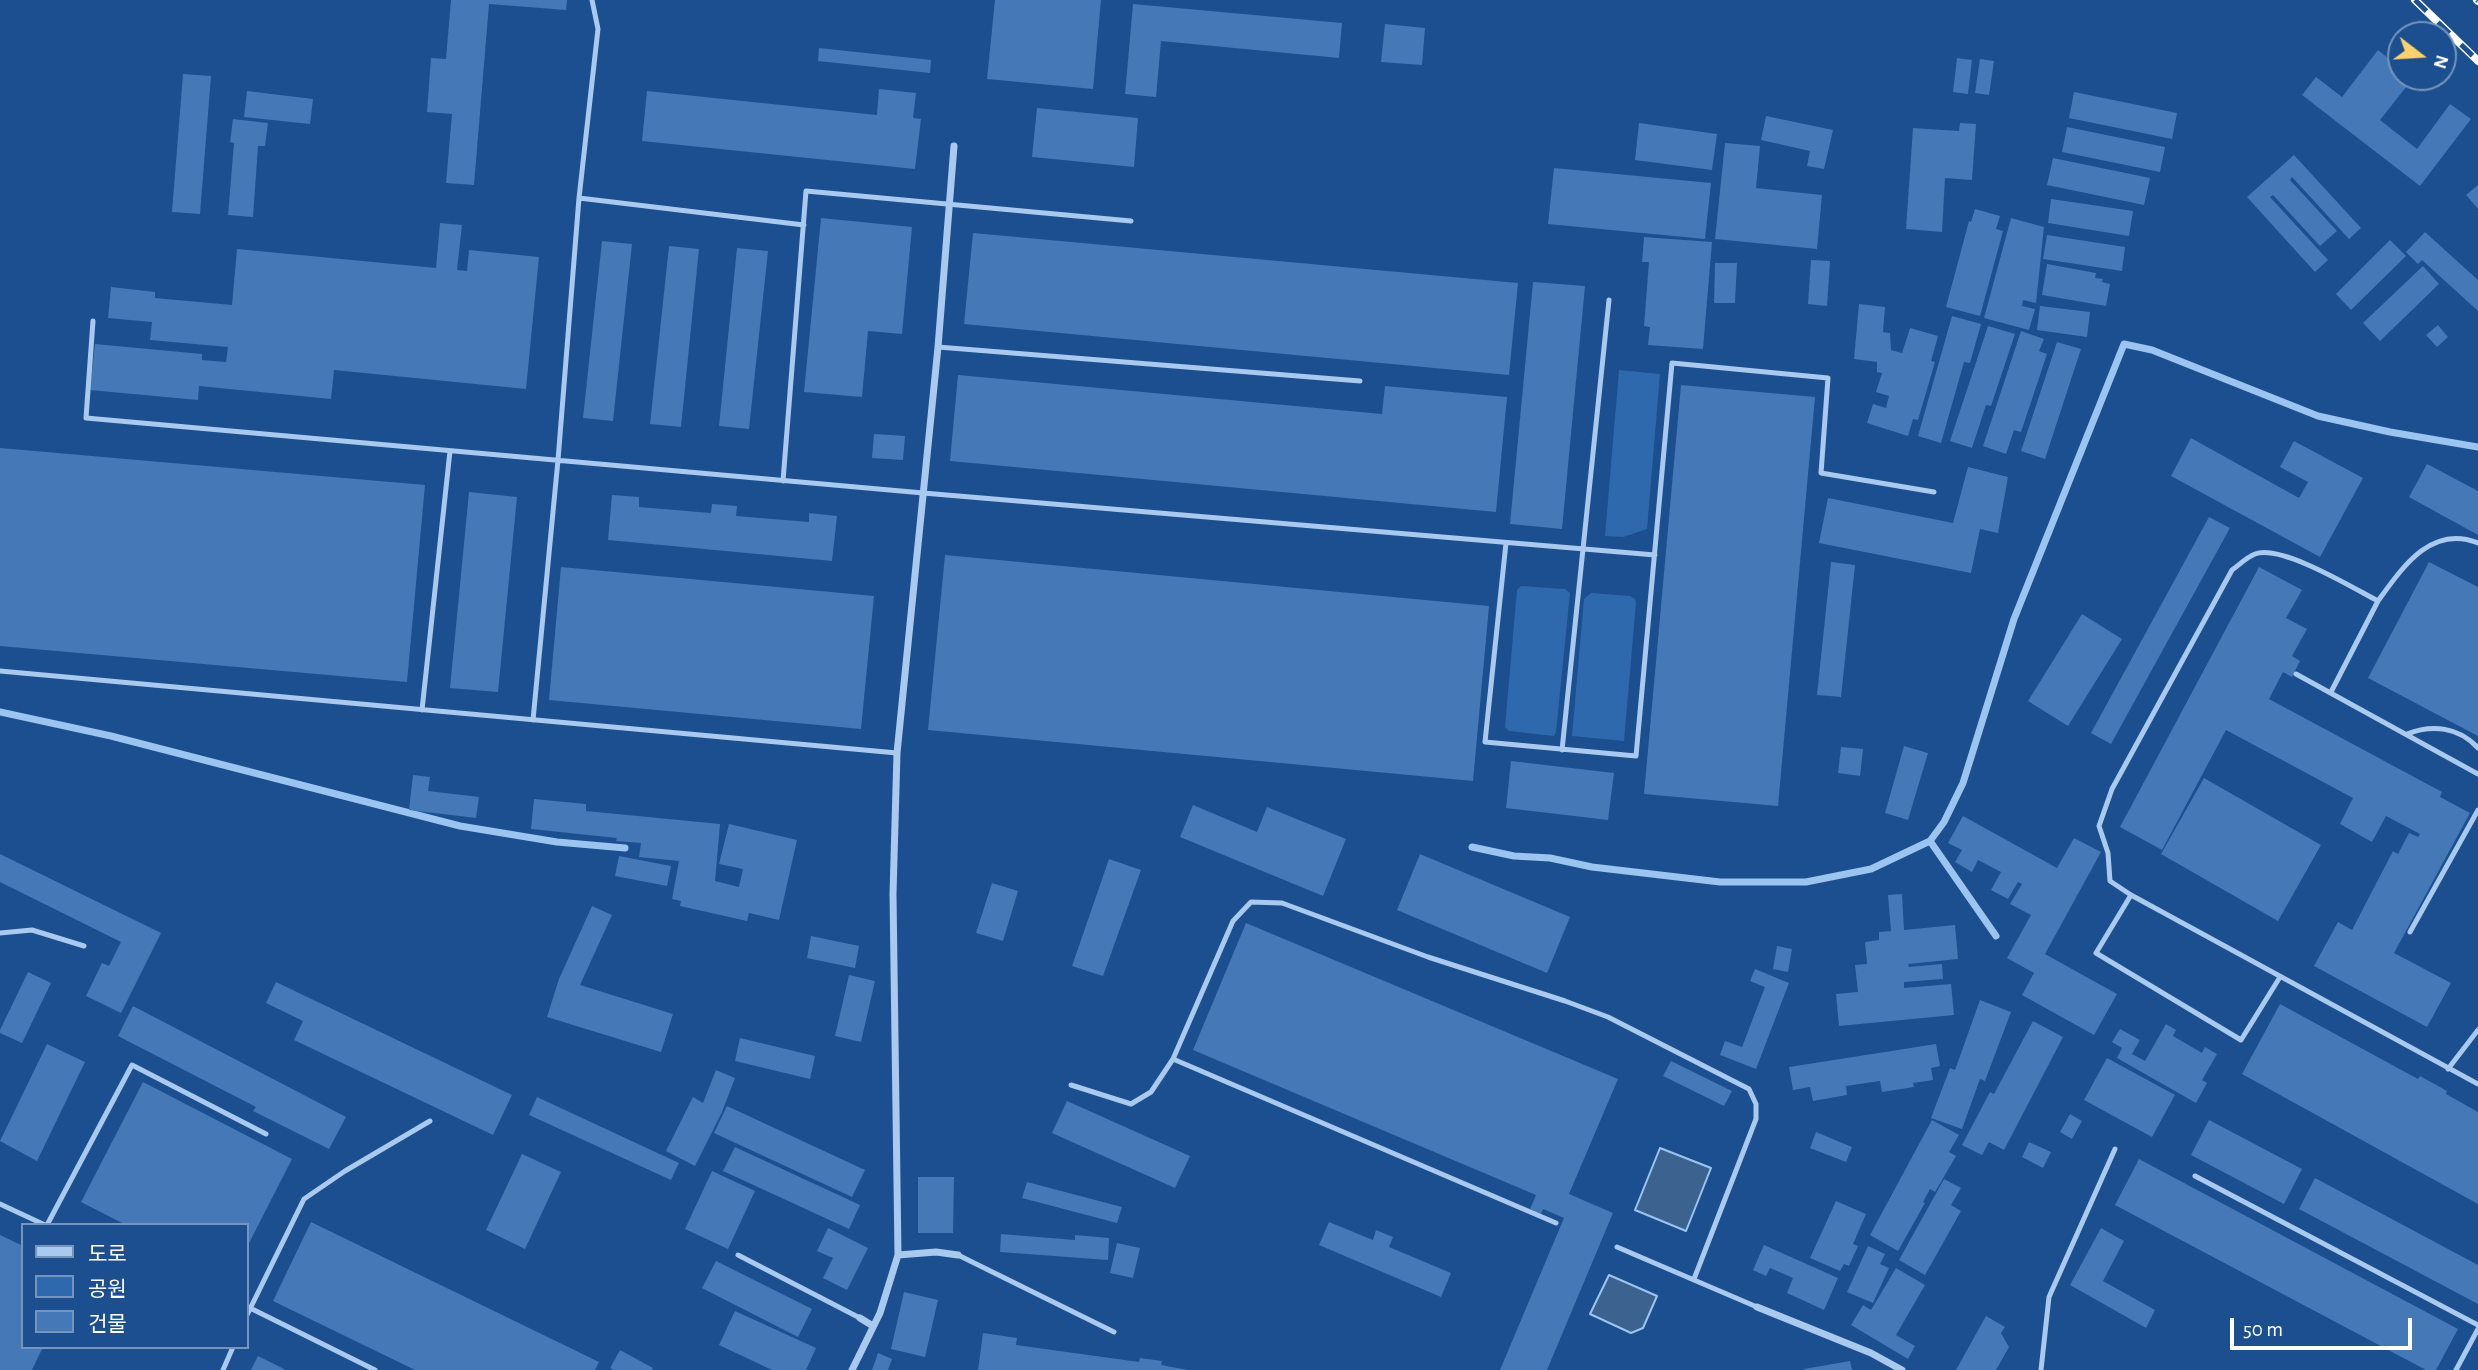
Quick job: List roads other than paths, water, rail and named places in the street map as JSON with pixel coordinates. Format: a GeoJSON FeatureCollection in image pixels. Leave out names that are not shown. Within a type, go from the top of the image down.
{"type":"FeatureCollection","features":[{"type":"Feature","properties":{"kind":"street"},"geometry":{"type":"LineString","coordinates":[[852,1370],[873,1326],[898,1255],[893,894],[897,753],[938,347],[954,146]]}},
{"type":"Feature","properties":{"kind":"street"},"geometry":{"type":"LineString","coordinates":[[898,1255],[936,1252],[958,1255]]}},
{"type":"Feature","properties":{"kind":"street"},"geometry":{"type":"LineString","coordinates":[[1757,1307],[1871,1353],[1902,1370]]}},
{"type":"Feature","properties":{"kind":"street"},"geometry":{"type":"LineString","coordinates":[[860,1318],[873,1326]]}},
{"type":"Feature","properties":{"kind":"lane"},"geometry":{"type":"LineString","coordinates":[[533,720],[579,198],[598,29],[592,0]]}},
{"type":"Feature","properties":{"kind":"lane"},"geometry":{"type":"LineString","coordinates":[[783,481],[806,191],[1131,221]]}},
{"type":"Feature","properties":{"kind":"lane"},"geometry":{"type":"LineString","coordinates":[[579,198],[804,225]]}},
{"type":"Feature","properties":{"kind":"lane"},"geometry":{"type":"LineString","coordinates":[[1562,750],[1609,300]]}},
{"type":"Feature","properties":{"kind":"lane"},"geometry":{"type":"LineString","coordinates":[[93,320],[86,418],[783,481],[1655,555]]}},
{"type":"Feature","properties":{"kind":"lane"},"geometry":{"type":"LineString","coordinates":[[938,347],[1360,381]]}},
{"type":"Feature","properties":{"kind":"lane"},"geometry":{"type":"LineString","coordinates":[[1506,542],[1485,742],[1636,756],[1672,363],[1828,378],[1821,473],[1934,492]]}},
{"type":"Feature","properties":{"kind":"lane"},"geometry":{"type":"LineString","coordinates":[[422,710],[450,451]]}},
{"type":"Feature","properties":{"kind":"lane"},"geometry":{"type":"LineString","coordinates":[[2331,692],[2378,601],[2403,566],[2438,540],[2458,539],[2478,544]]}},
{"type":"Feature","properties":{"kind":"lane"},"geometry":{"type":"LineString","coordinates":[[2378,601],[2307,564],[2274,554],[2256,553],[2232,570],[2112,789],[2099,826],[2108,853],[2110,881],[2478,1084]]}},
{"type":"Feature","properties":{"kind":"lane"},"geometry":{"type":"LineString","coordinates":[[0,671],[897,753]]}},
{"type":"Feature","properties":{"kind":"lane"},"geometry":{"type":"LineString","coordinates":[[2296,674],[2478,774]]}},
{"type":"Feature","properties":{"kind":"lane"},"geometry":{"type":"LineString","coordinates":[[2407,734],[2424,727],[2444,729],[2469,738],[2478,748]]}},
{"type":"Feature","properties":{"kind":"lane"},"geometry":{"type":"LineString","coordinates":[[2410,932],[2478,810]]}},
{"type":"Feature","properties":{"kind":"lane"},"geometry":{"type":"LineString","coordinates":[[2131,894],[2096,953],[2241,1041],[2280,976]]}},
{"type":"Feature","properties":{"kind":"lane"},"geometry":{"type":"LineString","coordinates":[[1071,1086],[1131,1104],[1150,1092],[1173,1059],[1233,921],[1251,902],[1282,903],[1428,957],[1608,1017],[1749,1088],[1756,1104],[1756,1119],[1694,1279]]}},
{"type":"Feature","properties":{"kind":"lane"},"geometry":{"type":"LineString","coordinates":[[0,933],[32,930],[84,946]]}},
{"type":"Feature","properties":{"kind":"lane"},"geometry":{"type":"LineString","coordinates":[[2448,1069],[2478,1030]]}},
{"type":"Feature","properties":{"kind":"lane"},"geometry":{"type":"LineString","coordinates":[[1173,1059],[1556,1223]]}},
{"type":"Feature","properties":{"kind":"lane"},"geometry":{"type":"LineString","coordinates":[[47,1223],[132,1065],[266,1134]]}},
{"type":"Feature","properties":{"kind":"lane"},"geometry":{"type":"LineString","coordinates":[[248,1313],[304,1199],[345,1171],[430,1121]]}},
{"type":"Feature","properties":{"kind":"lane"},"geometry":{"type":"LineString","coordinates":[[2041,1370],[2049,1297],[2115,1149]]}},
{"type":"Feature","properties":{"kind":"lane"},"geometry":{"type":"LineString","coordinates":[[2195,1176],[2478,1327],[2456,1370]]}},
{"type":"Feature","properties":{"kind":"lane"},"geometry":{"type":"LineString","coordinates":[[0,1204],[42,1223]]}},
{"type":"Feature","properties":{"kind":"lane"},"geometry":{"type":"LineString","coordinates":[[1618,1247],[1757,1307]]}},
{"type":"Feature","properties":{"kind":"lane"},"geometry":{"type":"LineString","coordinates":[[738,1255],[860,1318]]}},
{"type":"Feature","properties":{"kind":"lane"},"geometry":{"type":"LineString","coordinates":[[958,1255],[1114,1332]]}},
{"type":"Feature","properties":{"kind":"lane"},"geometry":{"type":"LineString","coordinates":[[250,1308],[375,1370]]}},
{"type":"Feature","properties":{"kind":"lane"},"geometry":{"type":"LineString","coordinates":[[223,1370],[232,1349]]}},
{"type":"Feature","properties":{"kind":"waterway"},"geometry":{"type":"LineString","coordinates":[[1472,847],[1514,856],[1550,858],[1592,867],[1720,882],[1806,882],[1871,869],[1930,841],[1944,822],[1963,783],[2014,619],[2124,344],[2152,350],[2318,416],[2478,447]]}},
{"type":"Feature","properties":{"kind":"waterway"},"geometry":{"type":"LineString","coordinates":[[0,712],[111,736],[460,826],[557,842],[625,848]]}},
{"type":"Feature","properties":{"kind":"waterway"},"geometry":{"type":"LineString","coordinates":[[1930,841],[1996,936]]}},
{"type":"Feature","properties":{"kind":"railway"},"geometry":{"type":"LineString","coordinates":[[2415,0],[2478,61]]}}]}
